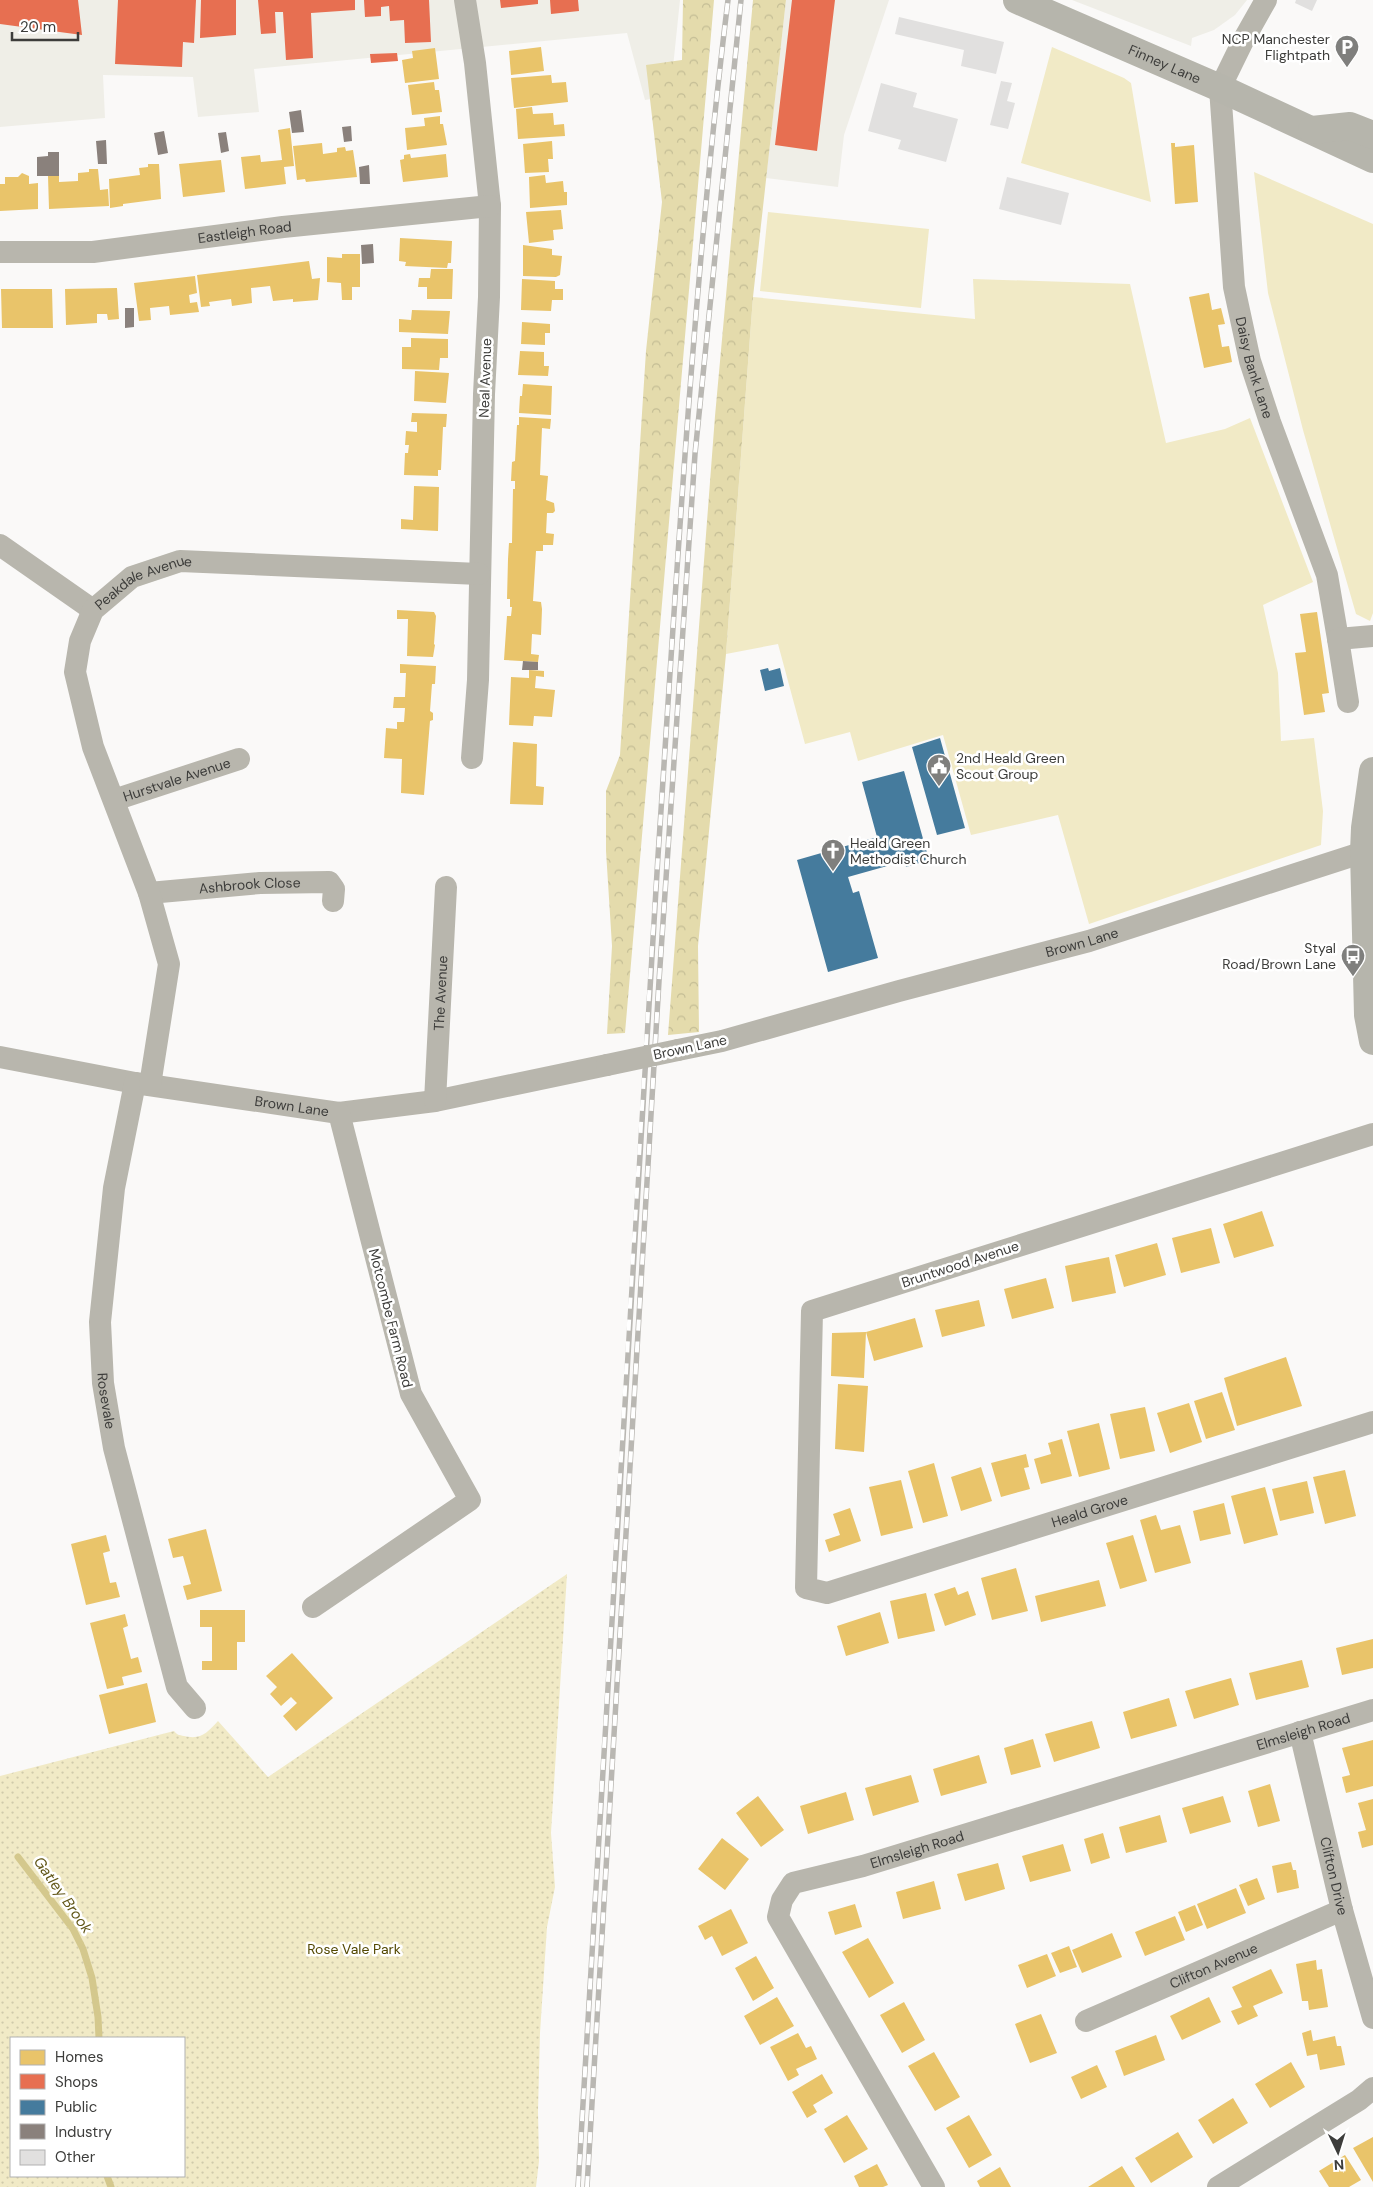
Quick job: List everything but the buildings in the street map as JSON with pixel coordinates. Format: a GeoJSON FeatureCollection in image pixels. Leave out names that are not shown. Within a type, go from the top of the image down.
{"type":"FeatureCollection","features":[{"type":"Feature","properties":{"kind":"street","name":"Neal Avenue"},"geometry":{"type":"LineString","coordinates":[[465,0],[476,63],[490,206],[489,297],[479,574],[478,680],[472,758]]}},
{"type":"Feature","properties":{"kind":"street","name":"Finney Lane"},"geometry":{"type":"LineString","coordinates":[[1017,0],[1220,88],[1373,159]]}},
{"type":"Feature","properties":{"kind":"street"},"geometry":{"type":"LineString","coordinates":[[1220,88],[1266,0]]}},
{"type":"Feature","properties":{"kind":"street","name":"Daisy Bank Lane"},"geometry":{"type":"LineString","coordinates":[[1220,88],[1234,287],[1250,361],[1270,422],[1327,575],[1348,702]]}},
{"type":"Feature","properties":{"kind":"street"},"geometry":{"type":"LineString","coordinates":[[1310,130],[1350,126],[1373,135]]}},
{"type":"Feature","properties":{"kind":"street","name":"Eastleigh Road"},"geometry":{"type":"LineString","coordinates":[[0,252],[93,252],[283,227],[490,206]]}},
{"type":"Feature","properties":{"kind":"street"},"geometry":{"type":"LineString","coordinates":[[0,545],[93,610]]}},
{"type":"Feature","properties":{"kind":"street","name":"Peakdale Avenue"},"geometry":{"type":"LineString","coordinates":[[142,1084],[169,964],[150,893],[93,746],[75,672],[80,642],[93,610],[132,577],[180,561],[479,574]]}},
{"type":"Feature","properties":{"kind":"street"},"geometry":{"type":"LineString","coordinates":[[1338,639],[1373,636]]}},
{"type":"Feature","properties":{"kind":"street","name":"Hurstvale Avenue"},"geometry":{"type":"LineString","coordinates":[[114,800],[239,759]]}},
{"type":"Feature","properties":{"kind":"street"},"geometry":{"type":"LineString","coordinates":[[1373,771],[1365,828],[1364,852],[1368,1015],[1373,1041]]}},
{"type":"Feature","properties":{"kind":"street","name":"Brown Lane"},"geometry":{"type":"LineString","coordinates":[[0,1057],[142,1084],[338,1113],[435,1102],[722,1041],[899,991],[1089,941],[1364,852]]}},
{"type":"Feature","properties":{"kind":"street","name":"Ashbrook Close"},"geometry":{"type":"LineString","coordinates":[[150,893],[260,883],[329,882],[334,888],[333,901]]}},
{"type":"Feature","properties":{"kind":"street","name":"The Avenue"},"geometry":{"type":"LineString","coordinates":[[435,1102],[446,886]]}},
{"type":"Feature","properties":{"kind":"street","name":"Rosevale"},"geometry":{"type":"LineString","coordinates":[[142,1084],[114,1188],[100,1322],[102,1383],[114,1448],[177,1686],[195,1708]]}},
{"type":"Feature","properties":{"kind":"street","name":"Motcombe Farm Road"},"geometry":{"type":"LineString","coordinates":[[313,1607],[470,1500],[411,1394],[338,1113]]}},
{"type":"Feature","properties":{"kind":"street","name":"Bruntwood Avenue"},"geometry":{"type":"LineString","coordinates":[[806,1588],[812,1310],[1373,1134]]}},
{"type":"Feature","properties":{"kind":"street","name":"Heald Grove"},"geometry":{"type":"LineString","coordinates":[[806,1588],[827,1593],[1373,1422]]}},
{"type":"Feature","properties":{"kind":"street","name":"Elmsleigh Road"},"geometry":{"type":"LineString","coordinates":[[934,2187],[778,1917],[782,1900],[793,1883],[863,1866],[1373,1710]]}},
{"type":"Feature","properties":{"kind":"street","name":"Clifton Drive"},"geometry":{"type":"LineString","coordinates":[[1300,1732],[1342,1910],[1373,2018]]}},
{"type":"Feature","properties":{"kind":"street","name":"Clifton Avenue"},"geometry":{"type":"LineString","coordinates":[[1086,2021],[1342,1910]]}},
{"type":"Feature","properties":{"kind":"street"},"geometry":{"type":"LineString","coordinates":[[1218,2187],[1359,2100],[1373,2088]]}},
{"type":"Feature","properties":{"kind":"shaded area"},"geometry":{"type":"Polygon","coordinates":[[[0,0],[680,0],[670,96],[645,100],[627,33],[254,69],[259,112],[198,117],[193,77],[103,75],[105,118],[0,127],[0,0]]]}},
{"type":"Feature","properties":{"kind":"shaded area"},"geometry":{"type":"Polygon","coordinates":[[[786,0],[889,0],[844,135],[838,187],[766,178],[786,0]]]}},
{"type":"Feature","properties":{"kind":"shaded area"},"geometry":{"type":"Polygon","coordinates":[[[1072,0],[1247,0],[1235,15],[1214,30],[1192,38],[1191,46],[1072,0]]]}},
{"type":"Feature","properties":{"kind":"green space"},"geometry":{"type":"Polygon","coordinates":[[[683,0],[714,0],[625,1033],[607,1034],[612,946],[606,851],[606,791],[620,755],[646,351],[662,202],[646,65],[682,60],[683,0]]]}},
{"type":"Feature","properties":{"kind":"green space"},"geometry":{"type":"Polygon","coordinates":[[[753,0],[786,0],[753,297],[726,654],[698,946],[699,1032],[668,1035],[715,416],[753,0]]]}},
{"type":"Feature","properties":{"kind":"green space"},"geometry":{"type":"Polygon","coordinates":[[[1052,47],[1124,78],[1131,83],[1151,202],[1021,163],[1052,47]]]}},
{"type":"Feature","properties":{"kind":"green space"},"geometry":{"type":"Polygon","coordinates":[[[1254,172],[1373,224],[1373,613],[1370,621],[1356,614],[1303,430],[1268,293],[1254,172]]]}},
{"type":"Feature","properties":{"kind":"green space"},"geometry":{"type":"Polygon","coordinates":[[[768,212],[929,229],[921,308],[760,291],[768,212]]]}},
{"type":"Feature","properties":{"kind":"green space"},"geometry":{"type":"Polygon","coordinates":[[[973,279],[1130,284],[1166,443],[1225,429],[1250,418],[1313,582],[1263,605],[1278,673],[1281,741],[1314,738],[1323,811],[1321,845],[1089,924],[1058,815],[971,835],[943,735],[858,761],[850,732],[805,744],[778,644],[726,654],[753,297],[975,319],[973,279]]]}},
{"type":"Feature","properties":{"kind":"green space","name":"Rose Vale Park"},"geometry":{"type":"Polygon","coordinates":[[[567,1574],[551,1833],[555,1887],[547,1927],[540,2033],[539,2161],[536,2187],[0,2187],[0,1776],[174,1731],[177,1734],[190,1737],[199,1736],[207,1732],[218,1721],[268,1777],[567,1574]]]}},
{"type":"Feature","properties":{"kind":"waterway","name":"Gatley Brook"},"geometry":{"type":"LineString","coordinates":[[18,1857],[73,1929],[83,1949],[92,1978],[99,2037]]}},
{"type":"Feature","properties":{"kind":"waterway","name":"Gatley Brook"},"geometry":{"type":"LineString","coordinates":[[107,2177],[111,2187]]}},
{"type":"Feature","properties":{"kind":"railway"},"geometry":{"type":"LineString","coordinates":[[578,2187],[637,1189],[679,535],[695,321],[728,0]]}},
{"type":"Feature","properties":{"kind":"railway"},"geometry":{"type":"LineString","coordinates":[[587,2187],[659,981],[695,454],[741,0]]}},
{"type":"Feature","properties":{"kind":"place","name":"NCP Manchester Flightpath"},"geometry":{"type":"Point","coordinates":[1347,68]}},
{"type":"Feature","properties":{"kind":"place","name":"2nd Heald Green Scout Group"},"geometry":{"type":"Point","coordinates":[939,787]}},
{"type":"Feature","properties":{"kind":"place","name":"Heald Green Methodist Church"},"geometry":{"type":"Point","coordinates":[833,872]}},
{"type":"Feature","properties":{"kind":"place","name":"Styal Road/Brown Lane"},"geometry":{"type":"Point","coordinates":[1353,977]}}]}
